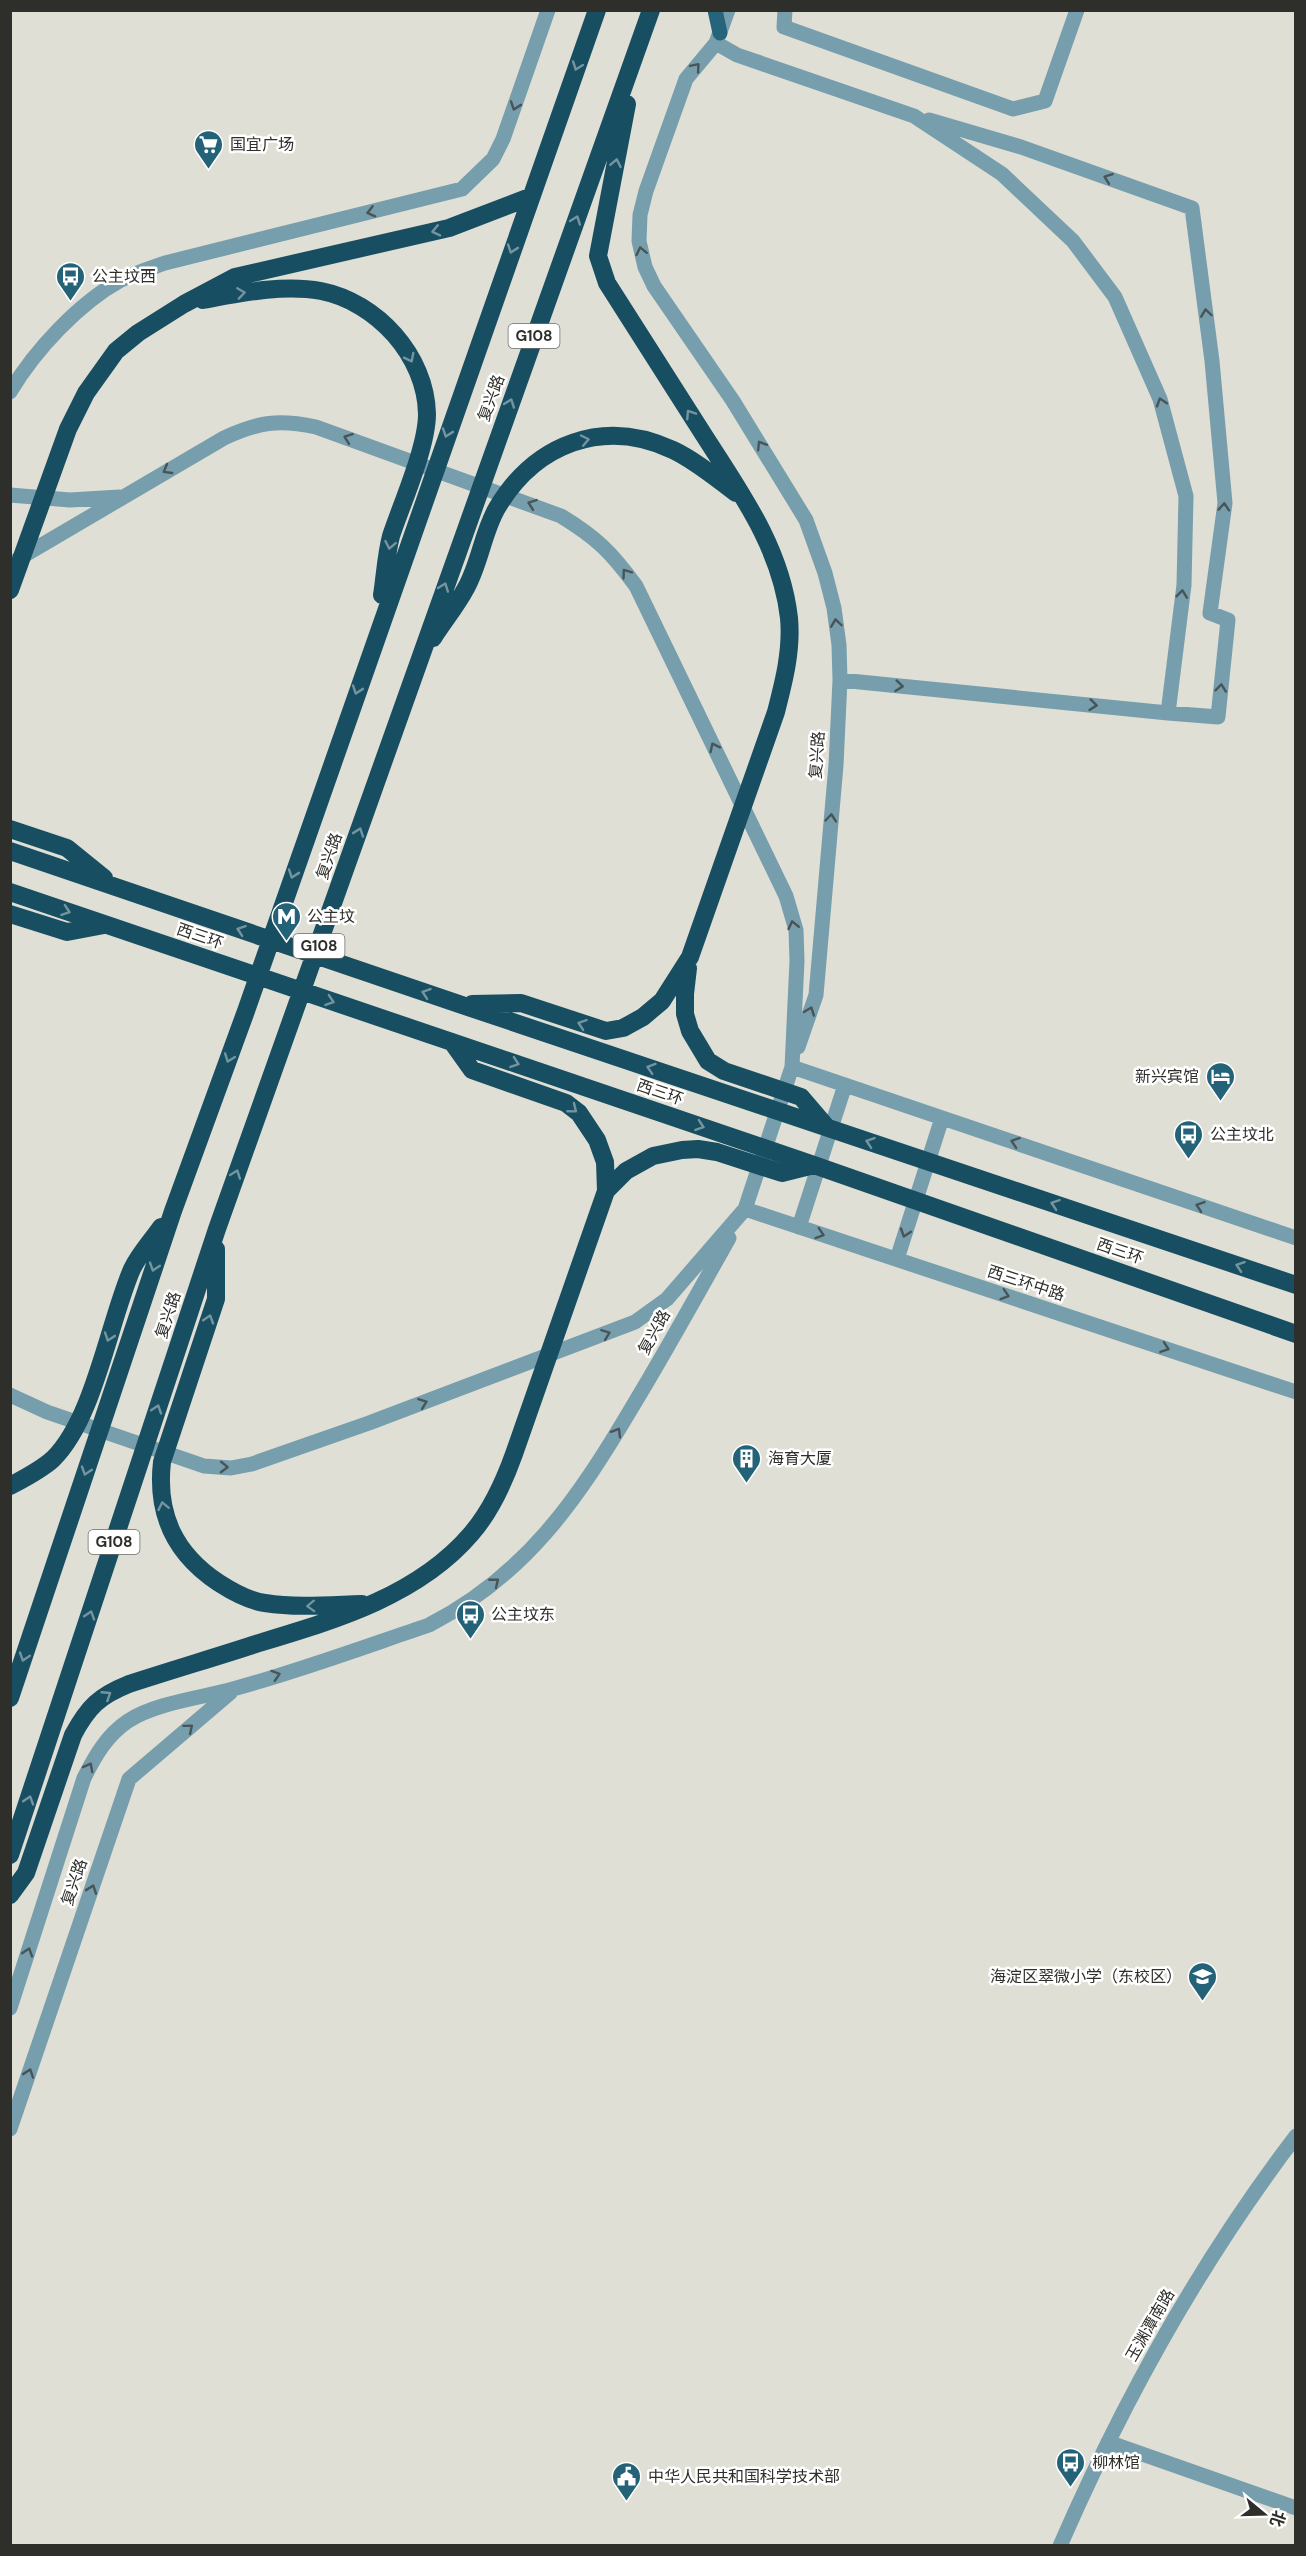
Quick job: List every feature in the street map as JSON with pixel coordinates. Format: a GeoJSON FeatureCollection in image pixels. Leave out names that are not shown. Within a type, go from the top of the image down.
{"type":"FeatureCollection","features":[{"type":"Feature","properties":{"kind":"highway","name":"复兴路"},"geometry":{"type":"LineString","coordinates":[[10,1698],[173,1211],[246,1011],[376,634],[597,10]]}},
{"type":"Feature","properties":{"kind":"highway","name":"复兴路"},"geometry":{"type":"LineString","coordinates":[[10,1856],[217,1229],[651,10]]}},
{"type":"Feature","properties":{"kind":"highway"},"geometry":{"type":"LineString","coordinates":[[637,49],[598,256],[607,283],[744,499],[776,560],[788,609],[789,648],[786,675],[776,712],[690,957],[685,1014],[690,1031],[708,1061],[724,1071],[801,1097],[826,1127]]}},
{"type":"Feature","properties":{"kind":"highway"},"geometry":{"type":"LineString","coordinates":[[10,590],[68,429],[99,371],[116,351],[138,333],[184,304],[235,278],[449,228],[530,197]]}},
{"type":"Feature","properties":{"kind":"highway"},"geometry":{"type":"LineString","coordinates":[[184,304],[260,291],[290,289],[321,291],[348,299],[372,314],[392,331],[406,349],[416,369],[427,413],[424,436],[390,540],[376,634]]}},
{"type":"Feature","properties":{"kind":"highway"},"geometry":{"type":"LineString","coordinates":[[418,662],[466,588],[496,510],[513,484],[525,470],[562,446],[585,439],[615,436],[657,443],[695,462],[744,499]]}},
{"type":"Feature","properties":{"kind":"highway"},"geometry":{"type":"LineString","coordinates":[[10,829],[67,848],[115,887]]}},
{"type":"Feature","properties":{"kind":"highway","name":"西三环"},"geometry":{"type":"LineString","coordinates":[[10,851],[1296,1285]]}},
{"type":"Feature","properties":{"kind":"highway","name":"西三环"},"geometry":{"type":"LineString","coordinates":[[10,892],[814,1165],[1296,1334]]}},
{"type":"Feature","properties":{"kind":"highway"},"geometry":{"type":"LineString","coordinates":[[10,914],[67,933],[105,925]]}},
{"type":"Feature","properties":{"kind":"highway"},"geometry":{"type":"LineString","coordinates":[[459,1004],[521,1003],[606,1032],[623,1028],[643,1017],[662,1000],[690,957]]}},
{"type":"Feature","properties":{"kind":"highway"},"geometry":{"type":"LineString","coordinates":[[10,1895],[26,1873],[73,1735],[85,1713],[98,1701],[129,1684],[337,1619],[403,1588],[434,1568],[471,1533],[491,1505],[510,1465],[606,1191],[605,1162],[597,1140],[579,1113],[566,1103],[472,1070],[452,1042]]}},
{"type":"Feature","properties":{"kind":"highway"},"geometry":{"type":"LineString","coordinates":[[606,1191],[626,1171],[653,1156],[682,1150],[698,1149],[717,1152],[782,1173],[814,1165]]}},
{"type":"Feature","properties":{"kind":"highway"},"geometry":{"type":"LineString","coordinates":[[10,1486],[30,1476],[54,1458],[70,1436],[85,1406],[133,1267],[173,1211]]}},
{"type":"Feature","properties":{"kind":"highway"},"geometry":{"type":"LineString","coordinates":[[217,1229],[216,1299],[162,1462],[160,1484],[167,1521],[176,1541],[198,1568],[242,1596],[263,1603],[290,1606],[370,1604]]}},
{"type":"Feature","properties":{"kind":"main road"},"geometry":{"type":"LineString","coordinates":[[715,10],[718,38]]}},
{"type":"Feature","properties":{"kind":"street"},"geometry":{"type":"LineString","coordinates":[[10,392],[61,327],[83,307],[122,280],[165,262],[462,189],[493,159],[503,139],[548,10]]}},
{"type":"Feature","properties":{"kind":"street","name":"复兴路"},"geometry":{"type":"LineString","coordinates":[[728,10],[718,38],[686,79],[646,190],[640,215],[639,241],[645,267],[654,286],[734,401],[806,520],[825,573],[834,608],[839,645],[840,680],[836,765],[816,995],[792,1066]]}},
{"type":"Feature","properties":{"kind":"street"},"geometry":{"type":"LineString","coordinates":[[784,10],[784,27],[1013,109],[1045,101],[1077,10]]}},
{"type":"Feature","properties":{"kind":"street"},"geometry":{"type":"LineString","coordinates":[[718,38],[737,55],[914,116],[1021,147],[1192,208],[1212,361],[1225,503],[1210,613],[1228,620],[1218,717],[840,680]]}},
{"type":"Feature","properties":{"kind":"street"},"geometry":{"type":"LineString","coordinates":[[914,116],[1002,174],[1073,241],[1115,297],[1160,399],[1186,496],[1184,585],[1168,713]]}},
{"type":"Feature","properties":{"kind":"street"},"geometry":{"type":"LineString","coordinates":[[10,563],[224,438],[266,422],[289,421],[316,427],[541,507],[584,530],[612,553],[636,586],[786,896],[796,930],[797,961],[792,1066],[745,1209],[667,1299],[635,1322],[369,1423],[252,1464],[231,1468],[204,1466],[47,1412],[10,1395]]}},
{"type":"Feature","properties":{"kind":"street"},"geometry":{"type":"LineString","coordinates":[[10,495],[70,500],[122,496]]}},
{"type":"Feature","properties":{"kind":"street"},"geometry":{"type":"LineString","coordinates":[[792,1066],[1296,1238]]}},
{"type":"Feature","properties":{"kind":"street"},"geometry":{"type":"LineString","coordinates":[[799,1227],[844,1085]]}},
{"type":"Feature","properties":{"kind":"street"},"geometry":{"type":"LineString","coordinates":[[897,1259],[942,1118]]}},
{"type":"Feature","properties":{"kind":"street","name":"复兴路"},"geometry":{"type":"LineString","coordinates":[[10,2008],[84,1778],[96,1754],[111,1735],[129,1720],[153,1710],[235,1689],[429,1625],[457,1611],[512,1568],[538,1543],[581,1490],[651,1376],[745,1209]]}},
{"type":"Feature","properties":{"kind":"street","name":"西三环中路"},"geometry":{"type":"LineString","coordinates":[[745,1209],[1296,1392]]}},
{"type":"Feature","properties":{"kind":"street","name":"复兴路"},"geometry":{"type":"LineString","coordinates":[[10,2129],[129,1779],[235,1689]]}},
{"type":"Feature","properties":{"kind":"street","name":"玉渊潭南路"},"geometry":{"type":"LineString","coordinates":[[1060,2546],[1140,2378],[1189,2291],[1296,2136]]}},
{"type":"Feature","properties":{"kind":"street"},"geometry":{"type":"LineString","coordinates":[[1108,2442],[1296,2508]]}},
{"type":"Feature","properties":{"kind":"place","name":"国宜广场"},"geometry":{"type":"Point","coordinates":[209,170]}},
{"type":"Feature","properties":{"kind":"place","name":"公主坟西"},"geometry":{"type":"Point","coordinates":[71,302]}},
{"type":"Feature","properties":{"kind":"place","name":"公主坟"},"geometry":{"type":"Point","coordinates":[286,942]}},
{"type":"Feature","properties":{"kind":"place","name":"新兴宾馆"},"geometry":{"type":"Point","coordinates":[1220,1102]}},
{"type":"Feature","properties":{"kind":"place","name":"公主坟北"},"geometry":{"type":"Point","coordinates":[1189,1160]}},
{"type":"Feature","properties":{"kind":"place","name":"海育大厦"},"geometry":{"type":"Point","coordinates":[747,1484]}},
{"type":"Feature","properties":{"kind":"place","name":"公主坟东"},"geometry":{"type":"Point","coordinates":[470,1640]}},
{"type":"Feature","properties":{"kind":"place","name":"海淀区翠微小学（东校区）"},"geometry":{"type":"Point","coordinates":[1203,2002]}},
{"type":"Feature","properties":{"kind":"place","name":"柳林馆"},"geometry":{"type":"Point","coordinates":[1071,2488]}},
{"type":"Feature","properties":{"kind":"place","name":"中华人民共和国科学技术部"},"geometry":{"type":"Point","coordinates":[627,2502]}}]}
